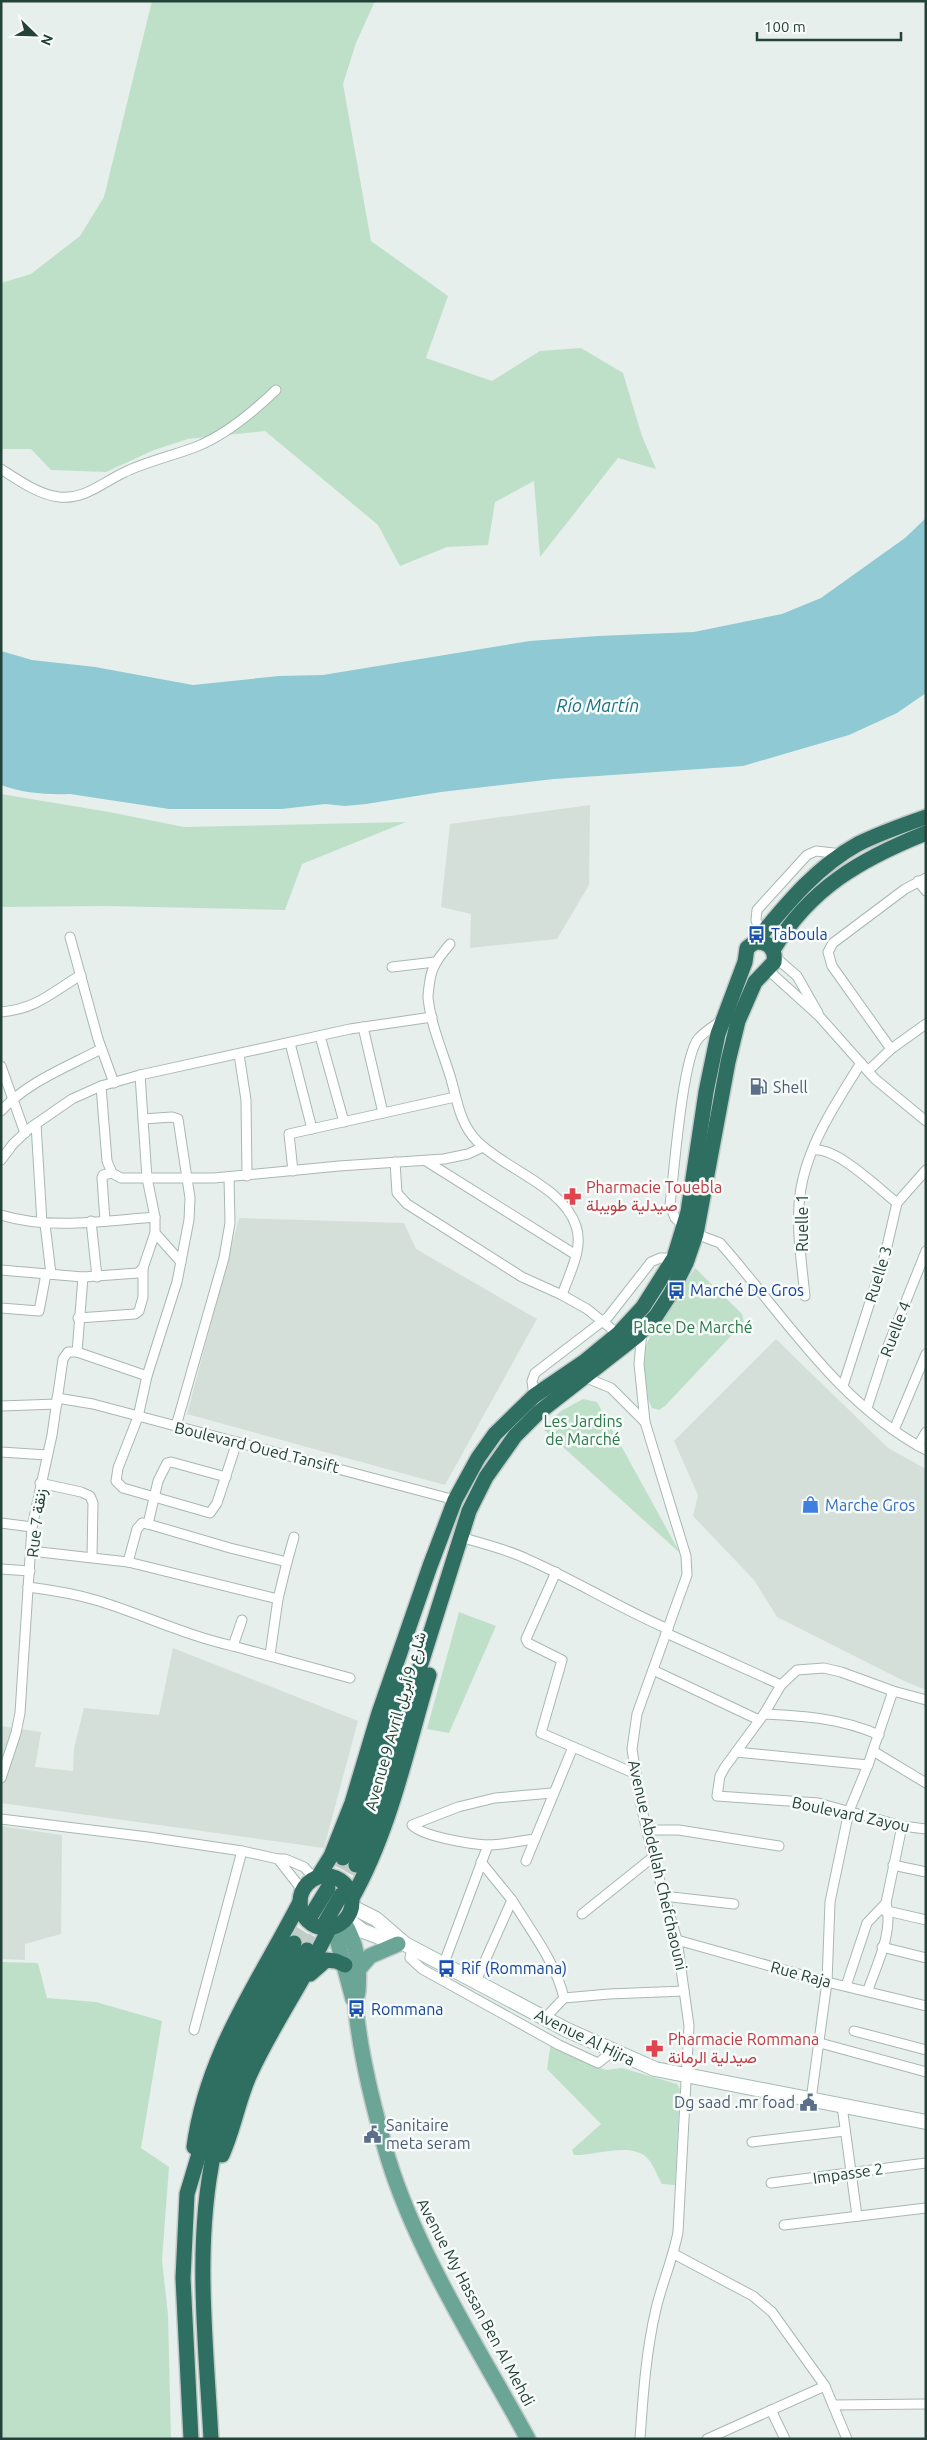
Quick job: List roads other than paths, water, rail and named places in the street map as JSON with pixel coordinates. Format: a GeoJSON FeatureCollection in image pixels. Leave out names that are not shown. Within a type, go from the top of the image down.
{"type":"FeatureCollection","features":[{"type":"Feature","properties":{"kind":"highway"},"geometry":{"type":"LineString","coordinates":[[584,1369],[643,1307],[691,1230],[706,1092],[722,1020],[745,962],[747,948],[801,888],[842,854],[885,832],[926,816]]}},
{"type":"Feature","properties":{"kind":"highway"},"geometry":{"type":"LineString","coordinates":[[584,1369],[646,1327],[663,1307],[681,1275],[732,1039],[755,982],[799,916],[834,881],[876,854],[926,833]]}},
{"type":"Feature","properties":{"kind":"highway"},"geometry":{"type":"LineString","coordinates":[[758,938],[766,943],[770,962]]}},
{"type":"Feature","properties":{"kind":"highway"},"geometry":{"type":"LineString","coordinates":[[745,962],[752,971],[770,962]]}},
{"type":"Feature","properties":{"kind":"highway","name":"Avenue 9 Avril شارع 9 أبريل"},"geometry":{"type":"LineString","coordinates":[[333,1906],[331,1856],[352,1803],[379,1713],[455,1500],[478,1458],[496,1434],[534,1396],[584,1369]]}},
{"type":"Feature","properties":{"kind":"highway","name":"Avenue 9 Avril شارع 9 أبريل"},"geometry":{"type":"LineString","coordinates":[[430,1566],[349,1862],[373,1816],[469,1511],[486,1476],[515,1436],[584,1369]]}},
{"type":"Feature","properties":{"kind":"highway","name":"Avenue 9 Avril شارع 9 أبريل"},"geometry":{"type":"LineString","coordinates":[[208,2186],[225,2150],[249,2076],[297,1987],[333,1906],[367,1871],[407,1750],[432,1662],[459,1543]]}},
{"type":"Feature","properties":{"kind":"highway"},"geometry":{"type":"LineString","coordinates":[[301,1897],[302,1911],[310,1923],[322,1928],[333,1906]]}},
{"type":"Feature","properties":{"kind":"highway","name":"Avenue 9 Avril شارع 9 أبريل"},"geometry":{"type":"LineString","coordinates":[[191,2439],[182,2278],[188,2194],[197,2125],[206,2091],[220,2052],[246,1997],[301,1897],[333,1906]]}},
{"type":"Feature","properties":{"kind":"highway","name":"Avenue 9 Avril شارع 9 أبريل"},"geometry":{"type":"LineString","coordinates":[[188,2194],[220,2084],[248,2019],[301,1947],[282,1988],[257,2033],[232,2088],[214,2151],[208,2186],[203,2267],[211,2439]]}},
{"type":"Feature","properties":{"kind":"highway"},"geometry":{"type":"LineString","coordinates":[[297,1987],[326,1960],[336,1961],[352,1968]]}},
{"type":"Feature","properties":{"kind":"main road","name":"Avenue My Hassan Ben Al Mehdi"},"geometry":{"type":"LineString","coordinates":[[333,1906],[352,1968],[370,2092],[402,2200],[448,2294],[528,2439]]}},
{"type":"Feature","properties":{"kind":"main road"},"geometry":{"type":"LineString","coordinates":[[352,1968],[370,1956],[405,1945]]}},
{"type":"Feature","properties":{"kind":"street"},"geometry":{"type":"LineString","coordinates":[[1,469],[44,493],[59,497],[86,493],[122,473],[162,457],[199,446],[254,411],[276,390]]}},
{"type":"Feature","properties":{"kind":"street"},"geometry":{"type":"LineString","coordinates":[[758,938],[757,910],[807,856],[816,851],[842,854]]}},
{"type":"Feature","properties":{"kind":"street"},"geometry":{"type":"LineString","coordinates":[[891,1049],[832,966],[828,952],[833,943],[922,880],[926,891]]}},
{"type":"Feature","properties":{"kind":"street"},"geometry":{"type":"LineString","coordinates":[[70,936],[101,1049],[114,1083]]}},
{"type":"Feature","properties":{"kind":"street"},"geometry":{"type":"LineString","coordinates":[[450,944],[435,962],[430,977],[428,997],[455,1097],[469,1132],[483,1146],[562,1203],[576,1225],[578,1241],[576,1255],[562,1295]]}},
{"type":"Feature","properties":{"kind":"street"},"geometry":{"type":"LineString","coordinates":[[392,967],[435,962]]}},
{"type":"Feature","properties":{"kind":"street"},"geometry":{"type":"LineString","coordinates":[[770,962],[860,1063],[926,1121]]}},
{"type":"Feature","properties":{"kind":"street"},"geometry":{"type":"LineString","coordinates":[[770,962],[797,976],[819,1016]]}},
{"type":"Feature","properties":{"kind":"street"},"geometry":{"type":"LineString","coordinates":[[1,1012],[24,1009],[38,1003],[81,975]]}},
{"type":"Feature","properties":{"kind":"street"},"geometry":{"type":"LineString","coordinates":[[1,1160],[25,1133],[36,1124],[72,1099],[101,1086],[140,1075],[363,1027],[432,1017]]}},
{"type":"Feature","properties":{"kind":"street"},"geometry":{"type":"LineString","coordinates":[[722,1020],[695,1044],[685,1086],[670,1205],[675,1218],[691,1230],[720,1243],[819,1363],[867,1408],[894,1430],[922,1448],[926,1432]]}},
{"type":"Feature","properties":{"kind":"street"},"geometry":{"type":"LineString","coordinates":[[868,1071],[891,1049],[926,1024]]}},
{"type":"Feature","properties":{"kind":"street"},"geometry":{"type":"LineString","coordinates":[[363,1027],[383,1113]]}},
{"type":"Feature","properties":{"kind":"street"},"geometry":{"type":"LineString","coordinates":[[320,1036],[344,1122]]}},
{"type":"Feature","properties":{"kind":"street"},"geometry":{"type":"LineString","coordinates":[[290,1043],[312,1129]]}},
{"type":"Feature","properties":{"kind":"street"},"geometry":{"type":"LineString","coordinates":[[1,1111],[13,1098],[45,1078],[101,1049]]}},
{"type":"Feature","properties":{"kind":"street"},"geometry":{"type":"LineString","coordinates":[[239,1054],[246,1100],[247,1176]]}},
{"type":"Feature","properties":{"kind":"street","name":"Ruelle 1"},"geometry":{"type":"LineString","coordinates":[[805,1296],[798,1220],[799,1203],[812,1150],[834,1105],[860,1063]]}},
{"type":"Feature","properties":{"kind":"street"},"geometry":{"type":"LineString","coordinates":[[1,1066],[25,1133]]}},
{"type":"Feature","properties":{"kind":"street"},"geometry":{"type":"LineString","coordinates":[[78,1318],[135,1314],[140,1311],[143,1298],[143,1268],[155,1233],[155,1218],[147,1178],[140,1075]]}},
{"type":"Feature","properties":{"kind":"street"},"geometry":{"type":"LineString","coordinates":[[101,1086],[107,1161],[112,1173],[121,1178],[187,1179],[247,1176],[395,1162],[425,1161],[456,1157],[483,1146]]}},
{"type":"Feature","properties":{"kind":"street"},"geometry":{"type":"LineString","coordinates":[[293,1171],[289,1134],[455,1097]]}},
{"type":"Feature","properties":{"kind":"street"},"geometry":{"type":"LineString","coordinates":[[143,1119],[172,1117],[178,1119],[190,1207],[177,1282],[147,1376],[138,1417],[118,1468],[116,1481],[122,1488],[210,1513],[217,1503],[237,1442]]}},
{"type":"Feature","properties":{"kind":"street"},"geometry":{"type":"LineString","coordinates":[[1,1308],[31,1312],[39,1311],[49,1274],[43,1223],[36,1124]]}},
{"type":"Feature","properties":{"kind":"street"},"geometry":{"type":"LineString","coordinates":[[812,1150],[819,1150],[846,1163],[897,1202]]}},
{"type":"Feature","properties":{"kind":"street"},"geometry":{"type":"LineString","coordinates":[[425,1161],[576,1255]]}},
{"type":"Feature","properties":{"kind":"street"},"geometry":{"type":"LineString","coordinates":[[395,1162],[396,1185],[400,1198],[522,1277],[562,1295],[603,1321],[618,1334]]}},
{"type":"Feature","properties":{"kind":"street","name":"Ruelle 3"},"geometry":{"type":"LineString","coordinates":[[843,1386],[885,1255],[897,1202],[922,1180],[926,1170]]}},
{"type":"Feature","properties":{"kind":"street"},"geometry":{"type":"LineString","coordinates":[[105,1220],[102,1178],[104,1175],[112,1173]]}},
{"type":"Feature","properties":{"kind":"street"},"geometry":{"type":"LineString","coordinates":[[176,1426],[224,1258],[230,1223],[229,1177]]}},
{"type":"Feature","properties":{"kind":"street"},"geometry":{"type":"LineString","coordinates":[[1,1215],[43,1223],[155,1218]]}},
{"type":"Feature","properties":{"kind":"street"},"geometry":{"type":"LineString","coordinates":[[91,1221],[97,1277]]}},
{"type":"Feature","properties":{"kind":"street"},"geometry":{"type":"LineString","coordinates":[[155,1233],[181,1262]]}},
{"type":"Feature","properties":{"kind":"street","name":"Ruelle 4"},"geometry":{"type":"LineString","coordinates":[[867,1408],[884,1356],[926,1251]]}},
{"type":"Feature","properties":{"kind":"street"},"geometry":{"type":"LineString","coordinates":[[534,1396],[532,1381],[534,1374],[603,1321],[651,1262],[660,1258],[674,1258]]}},
{"type":"Feature","properties":{"kind":"street"},"geometry":{"type":"LineString","coordinates":[[1,1270],[97,1277],[129,1275],[138,1273],[143,1268]]}},
{"type":"Feature","properties":{"kind":"street"},"geometry":{"type":"LineString","coordinates":[[82,1277],[76,1352],[147,1376]]}},
{"type":"Feature","properties":{"kind":"street","name":"Avenue Abdellah Chefchaouni"},"geometry":{"type":"LineString","coordinates":[[640,2439],[655,2313],[660,2289],[674,2254],[678,2232],[689,2032],[677,1940],[653,1857],[632,1749],[635,1724],[687,1575],[686,1556],[645,1422],[639,1364],[646,1327]]}},
{"type":"Feature","properties":{"kind":"street","name":"Rue 7 زنقة"},"geometry":{"type":"LineString","coordinates":[[1,1778],[16,1733],[20,1714],[32,1527],[57,1401],[63,1359],[68,1352],[76,1352]]}},
{"type":"Feature","properties":{"kind":"street"},"geometry":{"type":"LineString","coordinates":[[894,1430],[926,1354]]}},
{"type":"Feature","properties":{"kind":"street","name":"Avenue Abdellah Chefchaouni"},"geometry":{"type":"LineString","coordinates":[[584,1369],[611,1388],[645,1422]]}},
{"type":"Feature","properties":{"kind":"street","name":"Boulevard Oued Tansift"},"geometry":{"type":"LineString","coordinates":[[1,1406],[57,1401],[93,1404],[455,1500]]}},
{"type":"Feature","properties":{"kind":"street"},"geometry":{"type":"LineString","coordinates":[[1,1452],[47,1455]]}},
{"type":"Feature","properties":{"kind":"street"},"geometry":{"type":"LineString","coordinates":[[148,1524],[154,1498],[167,1462],[226,1477]]}},
{"type":"Feature","properties":{"kind":"street"},"geometry":{"type":"LineString","coordinates":[[40,1483],[81,1492],[90,1496],[93,1503],[92,1557]]}},
{"type":"Feature","properties":{"kind":"street"},"geometry":{"type":"LineString","coordinates":[[1,1523],[32,1527]]}},
{"type":"Feature","properties":{"kind":"street"},"geometry":{"type":"LineString","coordinates":[[128,1562],[137,1528],[142,1523],[287,1562]]}},
{"type":"Feature","properties":{"kind":"street"},"geometry":{"type":"LineString","coordinates":[[270,1655],[278,1600],[294,1537]]}},
{"type":"Feature","properties":{"kind":"street"},"geometry":{"type":"LineString","coordinates":[[459,1543],[525,1558],[556,1572],[667,1631],[782,1685]]}},
{"type":"Feature","properties":{"kind":"street"},"geometry":{"type":"LineString","coordinates":[[31,1551],[128,1562],[278,1600]]}},
{"type":"Feature","properties":{"kind":"street"},"geometry":{"type":"LineString","coordinates":[[1,1570],[30,1571]]}},
{"type":"Feature","properties":{"kind":"street"},"geometry":{"type":"LineString","coordinates":[[556,1572],[526,1641],[562,1660],[541,1733],[636,1774]]}},
{"type":"Feature","properties":{"kind":"street"},"geometry":{"type":"LineString","coordinates":[[28,1587],[56,1591],[100,1602],[196,1636],[350,1678]]}},
{"type":"Feature","properties":{"kind":"street"},"geometry":{"type":"LineString","coordinates":[[233,1646],[242,1620]]}},
{"type":"Feature","properties":{"kind":"street"},"geometry":{"type":"LineString","coordinates":[[736,1752],[762,1717],[782,1685],[797,1670],[824,1668],[926,1700]]}},
{"type":"Feature","properties":{"kind":"street"},"geometry":{"type":"LineString","coordinates":[[653,1670],[762,1717],[838,1720],[879,1734]]}},
{"type":"Feature","properties":{"kind":"street"},"geometry":{"type":"LineString","coordinates":[[811,2100],[827,1982],[830,1902],[849,1811],[868,1765],[893,1691]]}},
{"type":"Feature","properties":{"kind":"street"},"geometry":{"type":"LineString","coordinates":[[526,1861],[552,1793],[573,1747]]}},
{"type":"Feature","properties":{"kind":"street"},"geometry":{"type":"LineString","coordinates":[[873,1751],[926,1783]]}},
{"type":"Feature","properties":{"kind":"street"},"geometry":{"type":"LineString","coordinates":[[736,1752],[868,1765]]}},
{"type":"Feature","properties":{"kind":"street","name":"Boulevard Zayou"},"geometry":{"type":"LineString","coordinates":[[736,1752],[720,1776],[717,1796],[818,1803],[902,1826],[926,1829]]}},
{"type":"Feature","properties":{"kind":"street"},"geometry":{"type":"LineString","coordinates":[[534,1839],[488,1845],[445,1838],[419,1830],[412,1825],[458,1807],[491,1799],[520,1794],[552,1793]]}},
{"type":"Feature","properties":{"kind":"street"},"geometry":{"type":"LineString","coordinates":[[1,1819],[242,1851],[285,1859],[297,1863],[333,1906]]}},
{"type":"Feature","properties":{"kind":"street"},"geometry":{"type":"LineString","coordinates":[[868,1990],[882,1946],[885,1908],[902,1826]]}},
{"type":"Feature","properties":{"kind":"street"},"geometry":{"type":"LineString","coordinates":[[648,1830],[678,1830],[779,1846]]}},
{"type":"Feature","properties":{"kind":"street"},"geometry":{"type":"LineString","coordinates":[[444,1963],[488,1845]]}},
{"type":"Feature","properties":{"kind":"street"},"geometry":{"type":"LineString","coordinates":[[194,2030],[242,1851]]}},
{"type":"Feature","properties":{"kind":"street"},"geometry":{"type":"LineString","coordinates":[[582,1914],[653,1857]]}},
{"type":"Feature","properties":{"kind":"street"},"geometry":{"type":"LineString","coordinates":[[278,1859],[301,1897]]}},
{"type":"Feature","properties":{"kind":"street"},"geometry":{"type":"LineString","coordinates":[[481,1862],[512,1900],[553,1967],[564,1998]]}},
{"type":"Feature","properties":{"kind":"street"},"geometry":{"type":"LineString","coordinates":[[893,1865],[926,1872]]}},
{"type":"Feature","properties":{"kind":"street"},"geometry":{"type":"LineString","coordinates":[[663,1896],[734,1904]]}},
{"type":"Feature","properties":{"kind":"street"},"geometry":{"type":"LineString","coordinates":[[476,1981],[512,1900]]}},
{"type":"Feature","properties":{"kind":"street","name":"Avenue Al Hijra"},"geometry":{"type":"LineString","coordinates":[[333,1906],[376,1919],[405,1945],[444,1963],[567,2030],[612,2052],[654,2069],[926,2122]]}},
{"type":"Feature","properties":{"kind":"street"},"geometry":{"type":"LineString","coordinates":[[885,1908],[926,1920]]}},
{"type":"Feature","properties":{"kind":"street"},"geometry":{"type":"LineString","coordinates":[[846,1986],[867,1923],[885,1908]]}},
{"type":"Feature","properties":{"kind":"street","name":"Rue Raja"},"geometry":{"type":"LineString","coordinates":[[677,1940],[827,1982],[868,1990],[926,2006]]}},
{"type":"Feature","properties":{"kind":"street"},"geometry":{"type":"LineString","coordinates":[[405,1945],[414,1964],[559,2045],[598,2062],[612,2052]]}},
{"type":"Feature","properties":{"kind":"street"},"geometry":{"type":"LineString","coordinates":[[882,1946],[926,1958]]}},
{"type":"Feature","properties":{"kind":"street"},"geometry":{"type":"LineString","coordinates":[[545,2018],[564,1998],[684,1991]]}},
{"type":"Feature","properties":{"kind":"street"},"geometry":{"type":"LineString","coordinates":[[503,2015],[512,2000]]}},
{"type":"Feature","properties":{"kind":"street"},"geometry":{"type":"LineString","coordinates":[[559,2045],[567,2030]]}},
{"type":"Feature","properties":{"kind":"street"},"geometry":{"type":"LineString","coordinates":[[854,2031],[926,2050]]}},
{"type":"Feature","properties":{"kind":"street"},"geometry":{"type":"LineString","coordinates":[[820,2043],[926,2072]]}},
{"type":"Feature","properties":{"kind":"street"},"geometry":{"type":"LineString","coordinates":[[842,2106],[849,2172],[857,2216]]}},
{"type":"Feature","properties":{"kind":"street"},"geometry":{"type":"LineString","coordinates":[[752,2142],[845,2131]]}},
{"type":"Feature","properties":{"kind":"street","name":"Impasse 2"},"geometry":{"type":"LineString","coordinates":[[771,2183],[926,2163]]}},
{"type":"Feature","properties":{"kind":"street"},"geometry":{"type":"LineString","coordinates":[[784,2225],[926,2208]]}},
{"type":"Feature","properties":{"kind":"street"},"geometry":{"type":"LineString","coordinates":[[674,2254],[763,2303],[796,2344],[825,2386],[847,2439]]}},
{"type":"Feature","properties":{"kind":"street"},"geometry":{"type":"LineString","coordinates":[[707,2439],[825,2386]]}},
{"type":"Feature","properties":{"kind":"street"},"geometry":{"type":"LineString","coordinates":[[834,2405],[926,2404]]}},
{"type":"Feature","properties":{"kind":"street"},"geometry":{"type":"LineString","coordinates":[[771,2410],[784,2439]]}},
{"type":"Feature","properties":{"kind":"water","name":"Río Martín"},"geometry":{"type":"Polygon","coordinates":[[[926,518],[926,693],[897,713],[849,735],[743,766],[554,779],[441,792],[366,804],[345,806],[325,804],[282,809],[169,809],[70,794],[26,792],[1,785],[1,651],[32,660],[95,667],[193,685],[279,676],[323,675],[530,641],[694,632],[782,614],[821,598],[905,538],[926,518]]]}},
{"type":"Feature","properties":{"kind":"tunnel"},"geometry":{"type":"LineString","coordinates":[[328,1888],[343,1858]]}},
{"type":"Feature","properties":{"kind":"tunnel"},"geometry":{"type":"LineString","coordinates":[[341,1895],[356,1865]]}},
{"type":"Feature","properties":{"kind":"tunnel"},"geometry":{"type":"LineString","coordinates":[[294,1943],[312,1914]]}},
{"type":"Feature","properties":{"kind":"tunnel"},"geometry":{"type":"LineString","coordinates":[[307,1950],[326,1921]]}},
{"type":"Feature","properties":{"kind":"place","name":"Taboula"},"geometry":{"type":"Point","coordinates":[757,934]}},
{"type":"Feature","properties":{"kind":"place","name":"Shell"},"geometry":{"type":"Point","coordinates":[759,1087]}},
{"type":"Feature","properties":{"kind":"place","name":"Pharmacie Touebla صيدلية طويبلة"},"geometry":{"type":"Point","coordinates":[572,1196]}},
{"type":"Feature","properties":{"kind":"place","name":"Marché De Gros"},"geometry":{"type":"Point","coordinates":[676,1290]}},
{"type":"Feature","properties":{"kind":"place","name":"Marche Gros"},"geometry":{"type":"Point","coordinates":[811,1505]}},
{"type":"Feature","properties":{"kind":"place","name":"Rif (Rommana)"},"geometry":{"type":"Point","coordinates":[447,1968]}},
{"type":"Feature","properties":{"kind":"place","name":"Rommana"},"geometry":{"type":"Point","coordinates":[357,2009]}},
{"type":"Feature","properties":{"kind":"place","name":"Pharmacie Rommana صيدلية الرمانة"},"geometry":{"type":"Point","coordinates":[654,2048]}},
{"type":"Feature","properties":{"kind":"place","name":"Dg saad .mr foad"},"geometry":{"type":"Point","coordinates":[809,2102]}},
{"type":"Feature","properties":{"kind":"place","name":"Sanitaire meta seram"},"geometry":{"type":"Point","coordinates":[372,2134]}},
{"type":"Feature","properties":{"kind":"park label","name":"Place De Marché"},"geometry":{"type":"Point","coordinates":[693,1327]}},
{"type":"Feature","properties":{"kind":"park label","name":"Les Jardins de Marché"},"geometry":{"type":"Point","coordinates":[583,1430]}}]}
